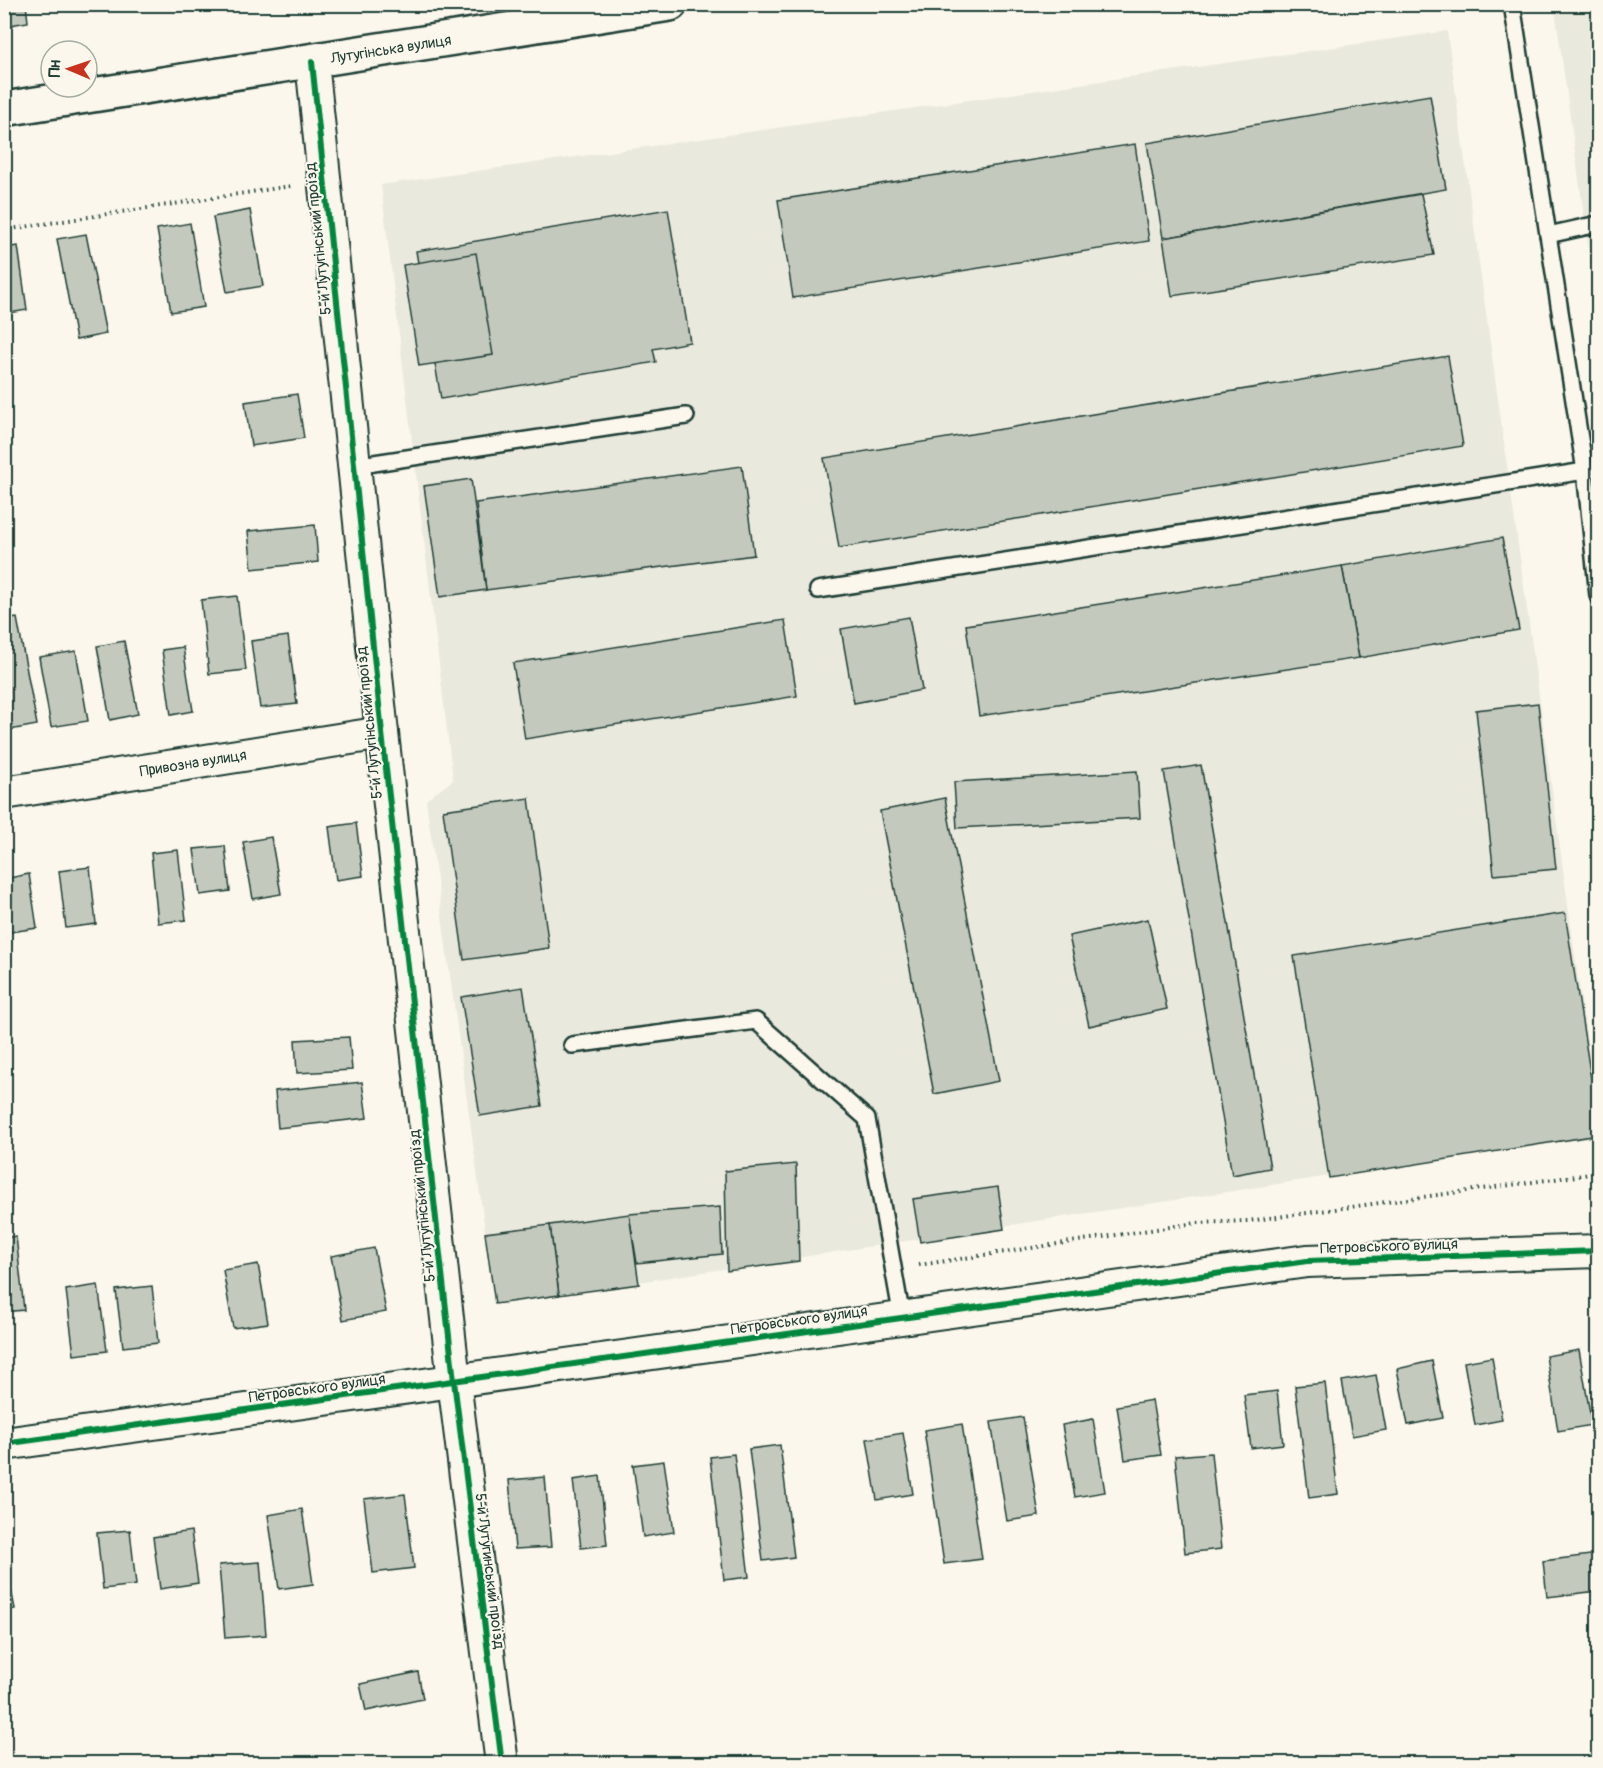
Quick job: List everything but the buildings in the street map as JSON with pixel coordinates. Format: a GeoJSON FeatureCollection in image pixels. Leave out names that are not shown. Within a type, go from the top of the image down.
{"type":"FeatureCollection","features":[{"type":"Feature","properties":{"kind":"main road","name":"Лутугінська вулиця"},"geometry":{"type":"LineString","coordinates":[[4,109],[670,4]]}},
{"type":"Feature","properties":{"kind":"street","name":"5-й Лутугінський проїзд"},"geometry":{"type":"LineString","coordinates":[[312,62],[382,733],[454,1381]]}},
{"type":"Feature","properties":{"kind":"street","name":"Привозна вулиця"},"geometry":{"type":"LineString","coordinates":[[4,793],[382,733]]}},
{"type":"Feature","properties":{"kind":"street","name":"Петровського вулиця"},"geometry":{"type":"LineString","coordinates":[[4,1444],[1307,1261],[1599,1251]]}},
{"type":"Feature","properties":{"kind":"street","name":"5-й Лутугинський проїзд"},"geometry":{"type":"LineString","coordinates":[[454,1381],[502,1764]]}},
{"type":"Feature","properties":{"kind":"lane"},"geometry":{"type":"LineString","coordinates":[[1512,4],[1595,535],[1599,596]]}},
{"type":"Feature","properties":{"kind":"lane"},"geometry":{"type":"LineString","coordinates":[[1548,234],[1599,224]]}},
{"type":"Feature","properties":{"kind":"lane"},"geometry":{"type":"LineString","coordinates":[[354,466],[686,416]]}},
{"type":"Feature","properties":{"kind":"lane"},"geometry":{"type":"LineString","coordinates":[[818,590],[1585,471]]}},
{"type":"Feature","properties":{"kind":"lane"},"geometry":{"type":"LineString","coordinates":[[572,1045],[756,1021],[867,1119],[902,1318]]}},
{"type":"Feature","properties":{"kind":"path"},"geometry":{"type":"LineString","coordinates":[[4,230],[324,181]]}},
{"type":"Feature","properties":{"kind":"path"},"geometry":{"type":"LineString","coordinates":[[894,1269],[1196,1223],[1248,1221],[1599,1173]]}},
{"type":"Feature","properties":{"kind":"shaded area"},"geometry":{"type":"Polygon","coordinates":[[[1598,5],[1598,315],[1555,10],[1598,5]]]}},
{"type":"Feature","properties":{"kind":"shaded area"},"geometry":{"type":"Polygon","coordinates":[[[1447,31],[1598,1135],[495,1304],[426,800],[453,780],[381,185],[1447,31]]]}},
{"type":"Feature","properties":{"kind":"cycle path"},"geometry":{"type":"LineString","coordinates":[[312,62],[382,733],[454,1381],[502,1764]]}},
{"type":"Feature","properties":{"kind":"cycle path"},"geometry":{"type":"LineString","coordinates":[[4,1444],[1307,1261],[1598,1251]]}}]}
